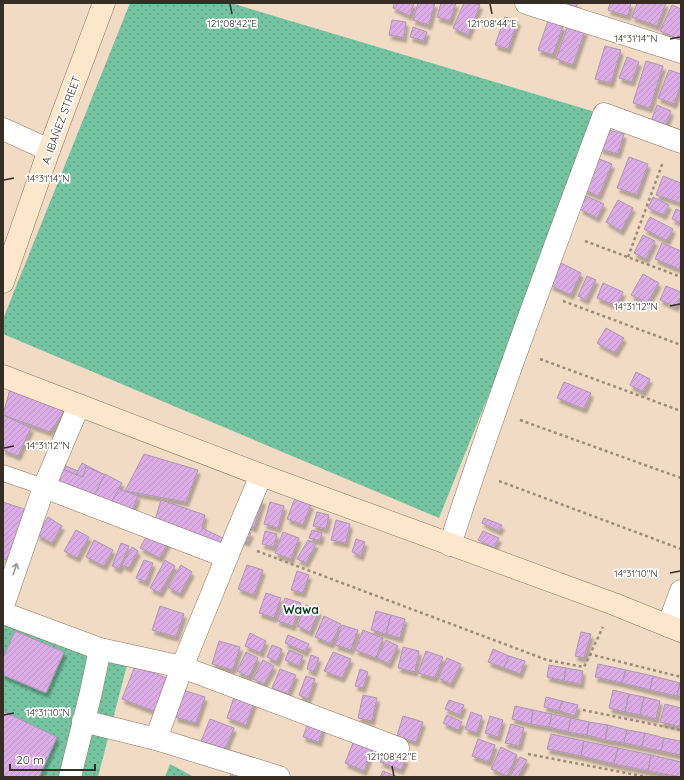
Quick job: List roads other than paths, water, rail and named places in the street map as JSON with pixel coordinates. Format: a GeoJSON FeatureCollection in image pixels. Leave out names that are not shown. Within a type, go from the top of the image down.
{"type":"FeatureCollection","features":[{"type":"Feature","properties":{"kind":"street","name":"A. IBAÑEZ STREET"},"geometry":{"type":"LineString","coordinates":[[3,282],[49,150],[104,3]]}},
{"type":"Feature","properties":{"kind":"street"},"geometry":{"type":"LineString","coordinates":[[526,3],[681,52]]}},
{"type":"Feature","properties":{"kind":"street"},"geometry":{"type":"LineString","coordinates":[[450,545],[517,350],[604,114],[676,141]]}},
{"type":"Feature","properties":{"kind":"street"},"geometry":{"type":"LineString","coordinates":[[3,129],[49,150]]}},
{"type":"Feature","properties":{"kind":"street"},"geometry":{"type":"LineString","coordinates":[[3,376],[261,475],[614,604],[674,628],[681,591]]}},
{"type":"Feature","properties":{"kind":"street"},"geometry":{"type":"LineString","coordinates":[[3,606],[44,487],[79,405]]}},
{"type":"Feature","properties":{"kind":"street"},"geometry":{"type":"LineString","coordinates":[[156,739],[182,667],[261,475]]}},
{"type":"Feature","properties":{"kind":"street"},"geometry":{"type":"LineString","coordinates":[[44,487],[230,549]]}},
{"type":"Feature","properties":{"kind":"street"},"geometry":{"type":"LineString","coordinates":[[3,613],[100,649],[182,667],[398,748]]}},
{"type":"Feature","properties":{"kind":"street"},"geometry":{"type":"LineString","coordinates":[[70,777],[100,649]]}},
{"type":"Feature","properties":{"kind":"street"},"geometry":{"type":"LineString","coordinates":[[83,722],[156,739],[279,777]]}},
{"type":"Feature","properties":{"kind":"lane"},"geometry":{"type":"LineString","coordinates":[[3,473],[44,487]]}},
{"type":"Feature","properties":{"kind":"district","name":"Wawa"},"geometry":{"type":"Point","coordinates":[301,610]}}]}
